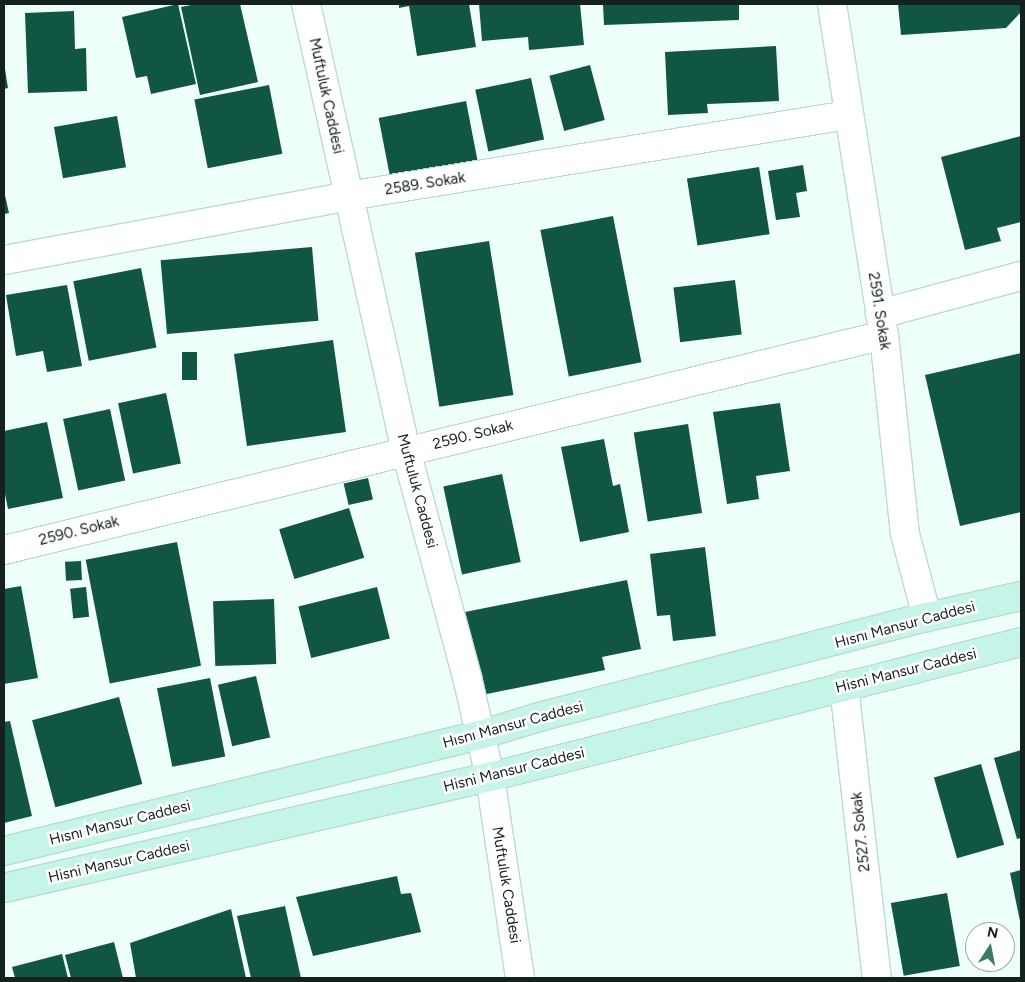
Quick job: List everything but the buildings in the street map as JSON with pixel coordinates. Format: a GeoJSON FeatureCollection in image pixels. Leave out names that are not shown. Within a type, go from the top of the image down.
{"type":"FeatureCollection","features":[{"type":"Feature","properties":{"kind":"main road","name":"Hısnı Mansur Caddesi"},"geometry":{"type":"LineString","coordinates":[[4,851],[480,735],[539,717],[927,617],[1021,596]]}},
{"type":"Feature","properties":{"kind":"main road","name":"Hisni Mansur Caddesi"},"geometry":{"type":"LineString","coordinates":[[4,888],[490,777],[1021,642]]}},
{"type":"Feature","properties":{"kind":"street","name":"Muftuluk Caddesi"},"geometry":{"type":"LineString","coordinates":[[306,4],[406,451],[490,777],[520,978]]}},
{"type":"Feature","properties":{"kind":"street","name":"2591. Sokak"},"geometry":{"type":"LineString","coordinates":[[832,4],[882,324],[905,534],[927,617]]}},
{"type":"Feature","properties":{"kind":"street","name":"2589. Sokak"},"geometry":{"type":"LineString","coordinates":[[4,260],[348,196],[848,115]]}},
{"type":"Feature","properties":{"kind":"street","name":"2590. Sokak"},"geometry":{"type":"LineString","coordinates":[[4,550],[406,451],[882,324],[1021,276]]}},
{"type":"Feature","properties":{"kind":"street","name":"2527. Sokak"},"geometry":{"type":"LineString","coordinates":[[844,686],[877,978]]}}]}
